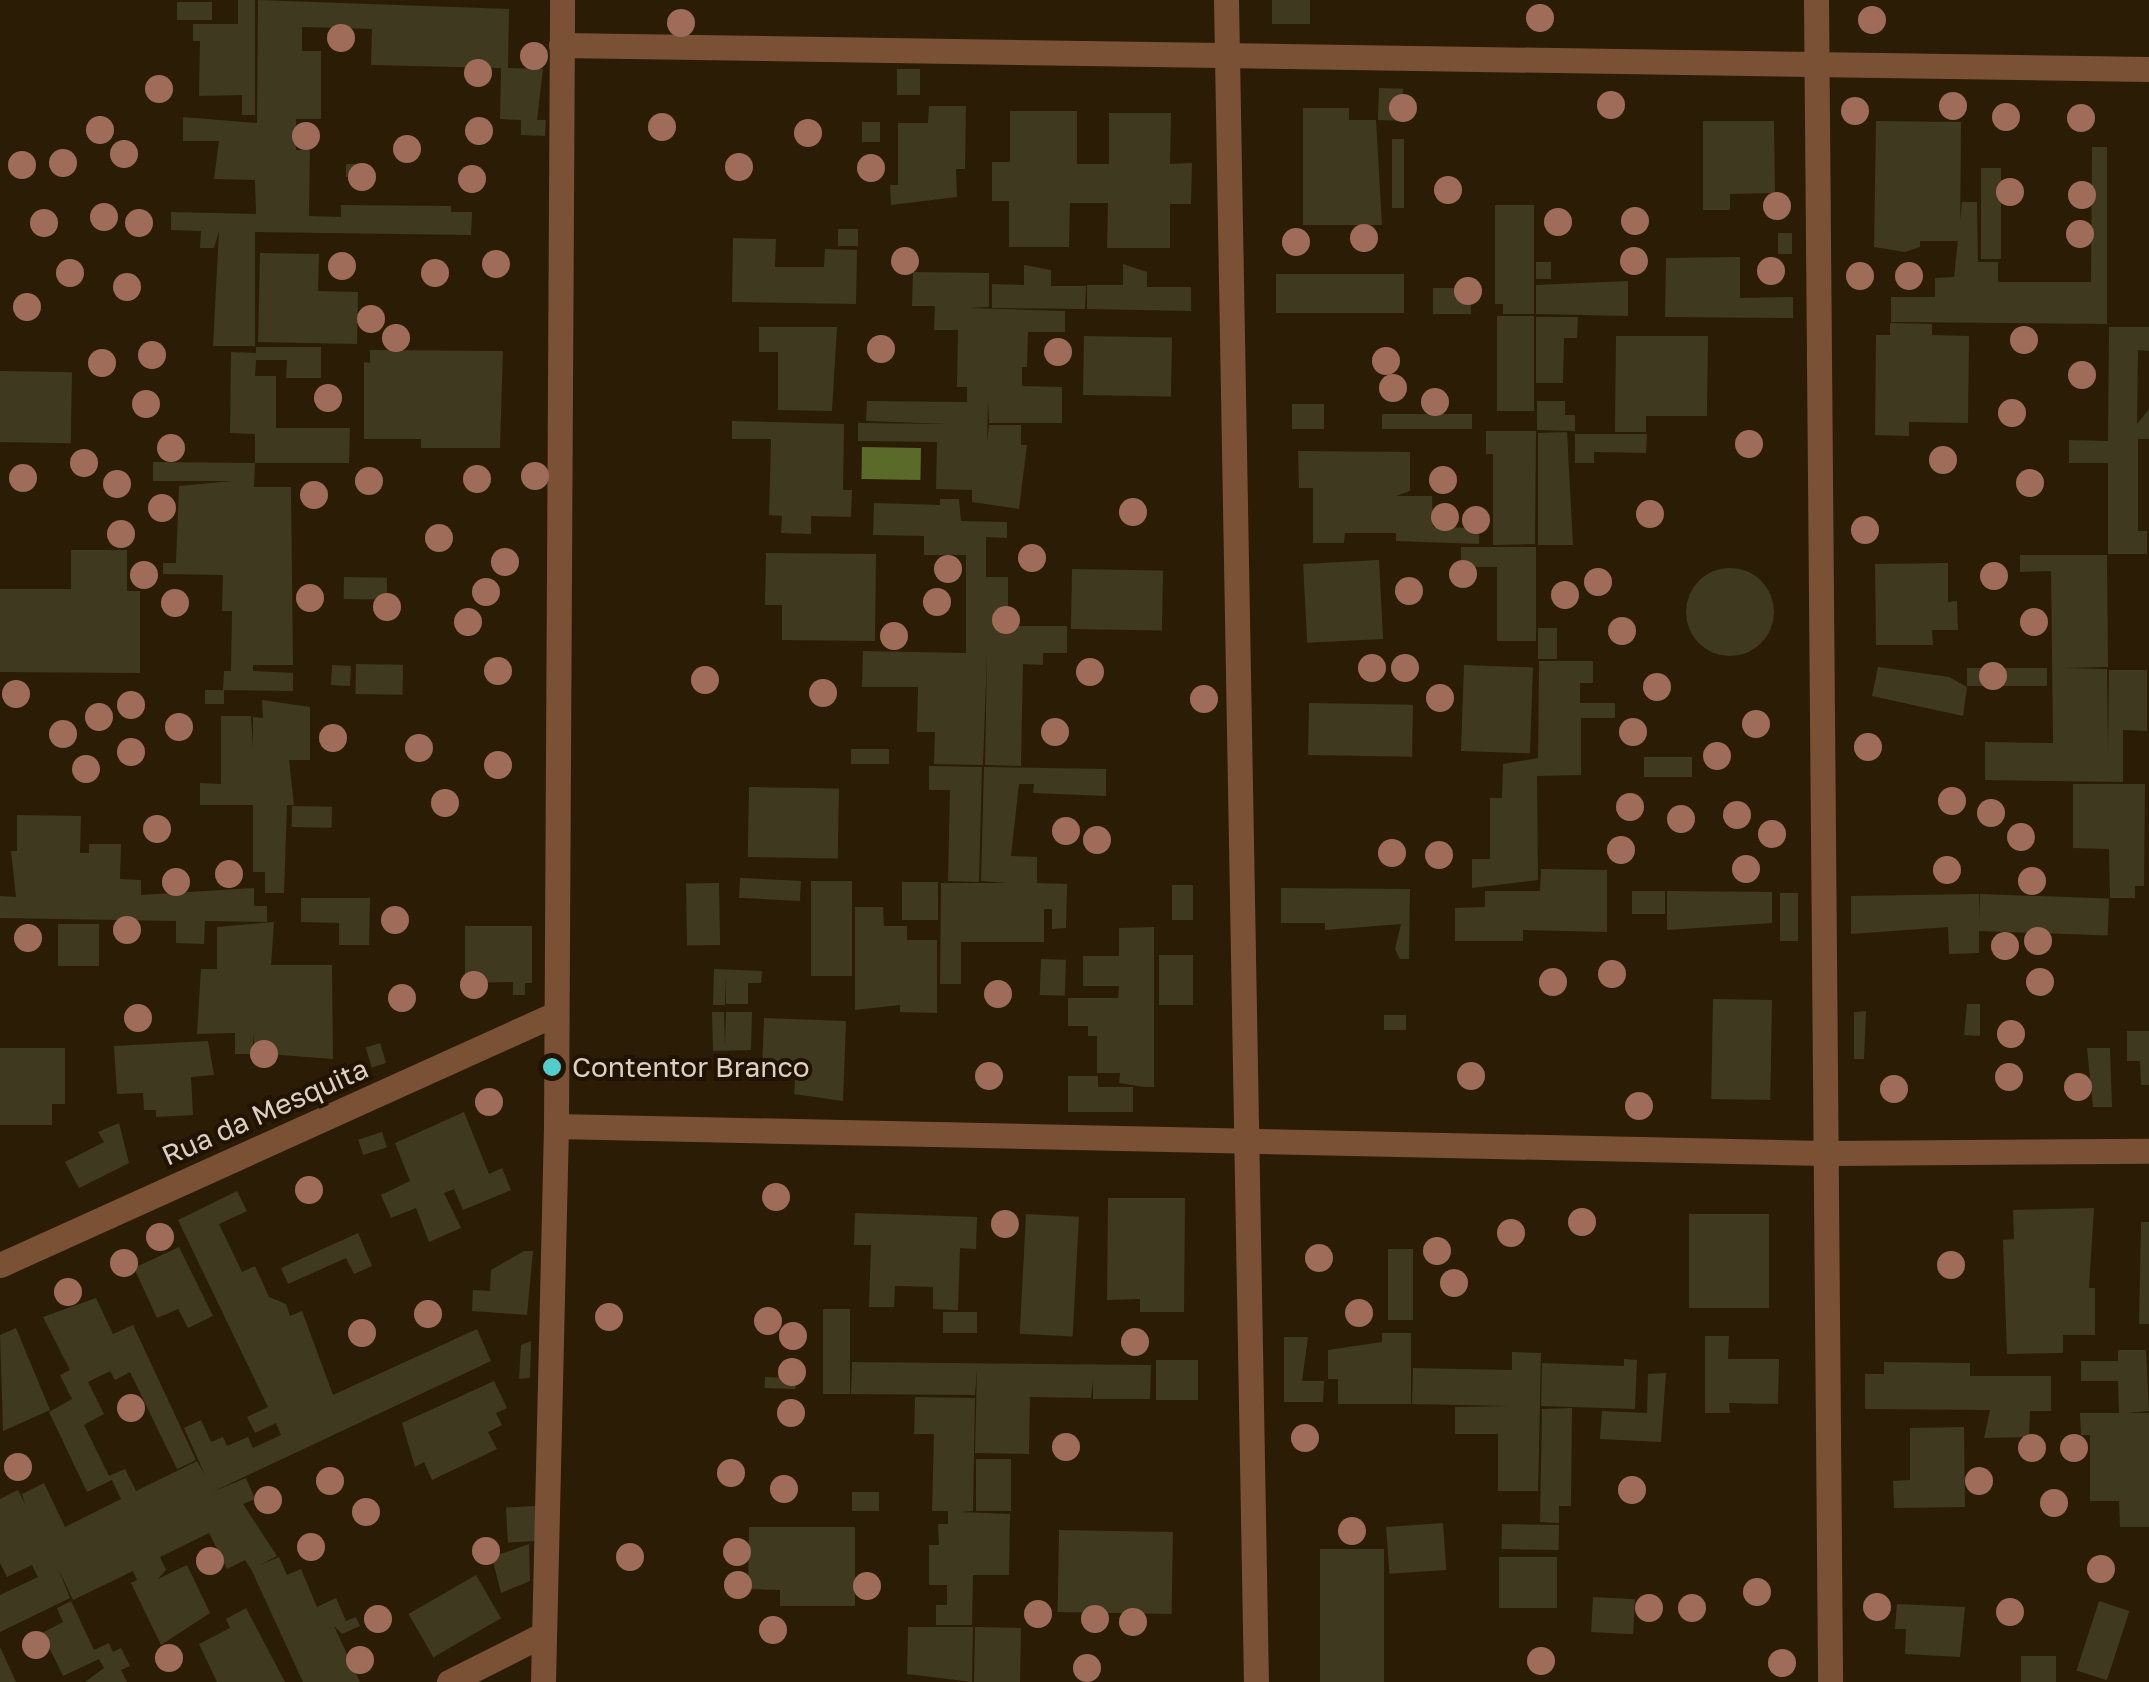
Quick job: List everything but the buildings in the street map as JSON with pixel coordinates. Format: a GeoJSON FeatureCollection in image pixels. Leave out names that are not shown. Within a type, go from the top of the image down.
{"type":"FeatureCollection","features":[{"type":"Feature","properties":{"kind":"street"},"geometry":{"type":"LineString","coordinates":[[543,1682],[556,1126],[562,0]]}},
{"type":"Feature","properties":{"kind":"street"},"geometry":{"type":"LineString","coordinates":[[1226,0],[1252,1136],[1256,1682]]}},
{"type":"Feature","properties":{"kind":"street"},"geometry":{"type":"LineString","coordinates":[[1816,0],[1830,1682]]}},
{"type":"Feature","properties":{"kind":"street"},"geometry":{"type":"LineString","coordinates":[[561,45],[1225,52],[2149,69]]}},
{"type":"Feature","properties":{"kind":"street","name":"Rua da Mesquita"},"geometry":{"type":"LineString","coordinates":[[0,1266],[555,1014]]}},
{"type":"Feature","properties":{"kind":"street"},"geometry":{"type":"LineString","coordinates":[[556,1126],[1252,1136],[1825,1152],[2149,1151]]}},
{"type":"Feature","properties":{"kind":"street"},"geometry":{"type":"LineString","coordinates":[[448,1682],[544,1634]]}},
{"type":"Feature","properties":{"kind":"shaded area"},"geometry":{"type":"Polygon","coordinates":[[[862,447],[921,448],[920,480],[861,479],[862,447]]]}},
{"type":"Feature","properties":{"kind":"place","name":"Contentor Branco"},"geometry":{"type":"Point","coordinates":[552,1067]}}]}
